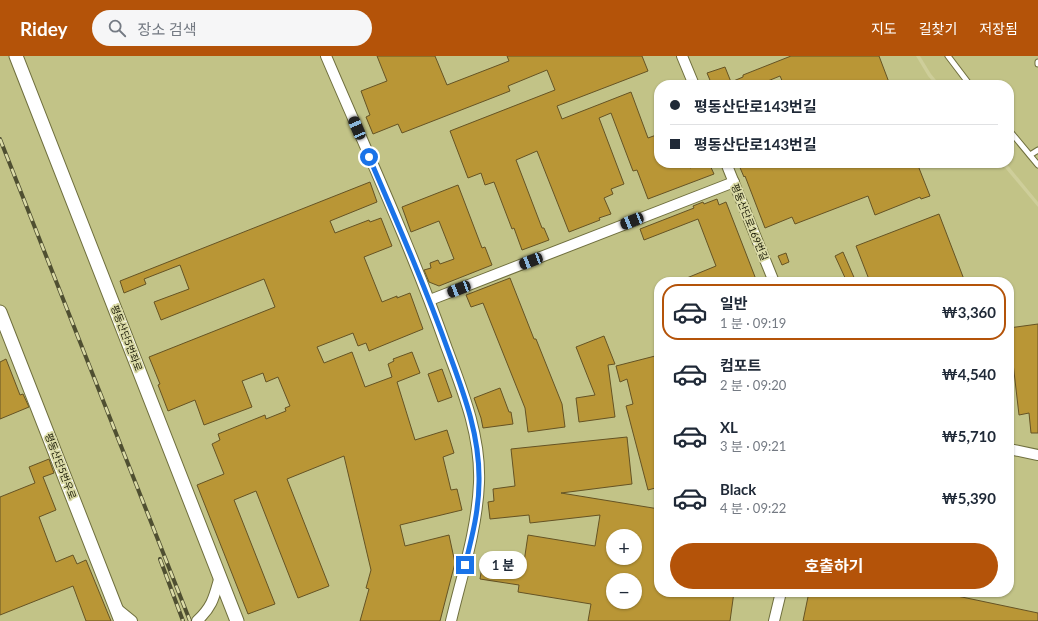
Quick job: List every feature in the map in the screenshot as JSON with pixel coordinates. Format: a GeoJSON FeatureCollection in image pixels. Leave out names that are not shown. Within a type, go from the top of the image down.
{"type":"FeatureCollection","features":[{"type":"Feature","properties":{"kind":"street"},"geometry":{"type":"LineString","coordinates":[[326,56],[430,300],[470,411],[477,450],[479,481],[475,523],[451,621]]}},
{"type":"Feature","properties":{"kind":"street"},"geometry":{"type":"LineString","coordinates":[[682,56],[692,80]]}},
{"type":"Feature","properties":{"kind":"street","name":"평동산단5번좌로"},"geometry":{"type":"LineString","coordinates":[[16,57],[237,621]]}},
{"type":"Feature","properties":{"kind":"street","name":"평동산단로169번길"},"geometry":{"type":"LineString","coordinates":[[728,168],[772,277]]}},
{"type":"Feature","properties":{"kind":"street"},"geometry":{"type":"LineString","coordinates":[[430,300],[734,182]]}},
{"type":"Feature","properties":{"kind":"street","name":"평동산단5번우로"},"geometry":{"type":"LineString","coordinates":[[0,312],[120,621]]}},
{"type":"Feature","properties":{"kind":"street"},"geometry":{"type":"LineString","coordinates":[[1014,450],[1038,455]]}},
{"type":"Feature","properties":{"kind":"street"},"geometry":{"type":"LineString","coordinates":[[197,621],[213,602],[220,576]]}},
{"type":"Feature","properties":{"kind":"street"},"geometry":{"type":"LineString","coordinates":[[774,621],[780,597]]}},
{"type":"Feature","properties":{"kind":"street"},"geometry":{"type":"LineString","coordinates":[[116,608],[132,621]]}},
{"type":"Feature","properties":{"kind":"lane"},"geometry":{"type":"LineString","coordinates":[[948,56],[966,80]]}},
{"type":"Feature","properties":{"kind":"lane"},"geometry":{"type":"LineString","coordinates":[[1014,136],[1038,165]]}},
{"type":"Feature","properties":{"kind":"lane"},"geometry":{"type":"LineString","coordinates":[[1030,155],[1038,150]]}},
{"type":"Feature","properties":{"kind":"shaded area"},"geometry":{"type":"Polygon","coordinates":[[[0,56],[916,56],[932,80],[654,80],[654,168],[1005,168],[1038,207],[1038,621],[0,621],[0,56]]]}},
{"type":"Feature","properties":{"kind":"shaded area"},"geometry":{"type":"Polygon","coordinates":[[[920,56],[1038,56],[1038,202],[1010,168],[1014,168],[1014,80],[936,80],[920,56]]]}},
{"type":"Feature","properties":{"kind":"building"},"geometry":{"type":"Polygon","coordinates":[[[377,56],[435,56],[447,85],[509,61],[507,56],[642,56],[648,71],[557,106],[562,119],[631,92],[648,138],[654,136],[654,168],[711,168],[714,174],[648,199],[637,170],[633,171],[611,113],[599,118],[624,184],[611,189],[613,194],[604,198],[611,214],[569,232],[537,151],[516,160],[542,228],[544,228],[549,240],[522,250],[514,228],[512,229],[494,182],[485,185],[481,173],[468,178],[450,131],[555,90],[547,70],[508,86],[510,91],[402,133],[398,124],[373,134],[366,117],[370,115],[361,91],[387,81],[377,56]]]}},
{"type":"Feature","properties":{"kind":"building"},"geometry":{"type":"Polygon","coordinates":[[[791,56],[879,56],[888,80],[782,80],[780,76],[770,80],[736,80],[743,77],[743,75],[791,56]]]}},
{"type":"Feature","properties":{"kind":"building"},"geometry":{"type":"Polygon","coordinates":[[[725,67],[730,80],[710,80],[707,73],[725,67]]]}},
{"type":"Feature","properties":{"kind":"building"},"geometry":{"type":"Polygon","coordinates":[[[740,168],[919,168],[930,196],[921,199],[920,197],[875,215],[868,196],[795,224],[792,217],[765,228],[745,176],[744,177],[740,168]]]}},
{"type":"Feature","properties":{"kind":"building"},"geometry":{"type":"Polygon","coordinates":[[[370,182],[377,202],[330,221],[335,233],[369,220],[370,222],[381,218],[392,246],[364,257],[382,302],[410,293],[423,329],[369,351],[366,343],[358,346],[353,333],[317,347],[324,363],[352,352],[365,387],[392,377],[388,364],[394,361],[393,359],[412,352],[420,373],[397,382],[415,440],[447,430],[454,453],[443,457],[451,490],[457,489],[462,510],[400,525],[405,546],[449,535],[455,563],[440,621],[360,621],[369,589],[366,588],[371,570],[344,456],[287,479],[329,586],[298,598],[256,491],[234,500],[275,604],[248,614],[197,485],[224,474],[212,444],[220,440],[218,434],[265,415],[266,419],[286,411],[285,408],[290,406],[278,377],[266,382],[263,373],[242,381],[252,407],[204,425],[195,400],[168,411],[158,385],[160,384],[149,357],[275,307],[264,279],[161,320],[154,302],[189,289],[180,265],[144,279],[146,284],[124,293],[120,281],[370,182]]]}},
{"type":"Feature","properties":{"kind":"building"},"geometry":{"type":"Polygon","coordinates":[[[458,185],[482,248],[485,247],[492,265],[439,286],[429,282],[424,270],[431,268],[430,263],[438,260],[440,264],[454,259],[439,221],[411,232],[402,207],[458,185]]]}},
{"type":"Feature","properties":{"kind":"building"},"geometry":{"type":"Polygon","coordinates":[[[717,199],[719,205],[726,202],[755,277],[689,277],[716,266],[698,219],[644,240],[640,229],[694,208],[693,206],[703,202],[704,204],[717,199]]]}},
{"type":"Feature","properties":{"kind":"building"},"geometry":{"type":"Polygon","coordinates":[[[939,214],[963,277],[868,277],[856,246],[939,214]]]}},
{"type":"Feature","properties":{"kind":"building"},"geometry":{"type":"Polygon","coordinates":[[[843,252],[854,277],[845,277],[835,256],[843,252]]]}},
{"type":"Feature","properties":{"kind":"building"},"geometry":{"type":"Polygon","coordinates":[[[786,253],[789,262],[782,265],[778,256],[786,253]]]}},
{"type":"Feature","properties":{"kind":"building"},"geometry":{"type":"Polygon","coordinates":[[[510,278],[562,404],[565,427],[528,432],[525,408],[483,303],[471,307],[466,295],[510,278]]]}},
{"type":"Feature","properties":{"kind":"building"},"geometry":{"type":"Polygon","coordinates":[[[1038,324],[1038,433],[1031,433],[1029,413],[1019,415],[1014,372],[1014,327],[1038,324]]]}},
{"type":"Feature","properties":{"kind":"building"},"geometry":{"type":"Polygon","coordinates":[[[604,336],[615,364],[608,365],[615,417],[579,422],[576,398],[595,395],[576,347],[604,336]]]}},
{"type":"Feature","properties":{"kind":"building"},"geometry":{"type":"Polygon","coordinates":[[[654,356],[654,488],[648,490],[626,406],[633,404],[627,379],[620,382],[616,366],[654,356]]]}},
{"type":"Feature","properties":{"kind":"building"},"geometry":{"type":"Polygon","coordinates":[[[6,359],[20,395],[23,394],[29,407],[0,419],[0,362],[6,359]]]}},
{"type":"Feature","properties":{"kind":"building"},"geometry":{"type":"Polygon","coordinates":[[[442,369],[452,397],[438,402],[428,374],[442,369]]]}},
{"type":"Feature","properties":{"kind":"building"},"geometry":{"type":"Polygon","coordinates":[[[500,388],[509,412],[511,412],[513,424],[483,428],[474,398],[500,388]]]}},
{"type":"Feature","properties":{"kind":"building"},"geometry":{"type":"Polygon","coordinates":[[[627,437],[632,484],[561,493],[654,508],[654,597],[733,597],[730,621],[588,621],[591,604],[518,592],[519,585],[480,579],[484,555],[524,562],[528,535],[595,546],[600,515],[530,523],[529,515],[490,519],[488,502],[494,501],[493,489],[515,486],[511,449],[627,437]]]}},
{"type":"Feature","properties":{"kind":"building"},"geometry":{"type":"Polygon","coordinates":[[[49,459],[54,473],[43,477],[56,510],[39,517],[56,562],[73,555],[77,564],[86,560],[111,621],[86,621],[73,586],[0,615],[0,497],[35,483],[29,467],[49,459]]]}},
{"type":"Feature","properties":{"kind":"building"},"geometry":{"type":"Polygon","coordinates":[[[808,597],[962,597],[1038,613],[1038,621],[803,621],[808,597]]]}},
{"type":"Feature","properties":{"kind":"railway"},"geometry":{"type":"LineString","coordinates":[[0,139],[190,621]]}},
{"type":"Feature","properties":{"kind":"railway"},"geometry":{"type":"LineString","coordinates":[[160,559],[183,621]]}},
{"type":"Feature","properties":{"kind":"route"},"geometry":{"type":"LineString","coordinates":[[369,157],[430,300],[470,411],[477,450],[479,481],[475,523],[465,565]]}}]}
